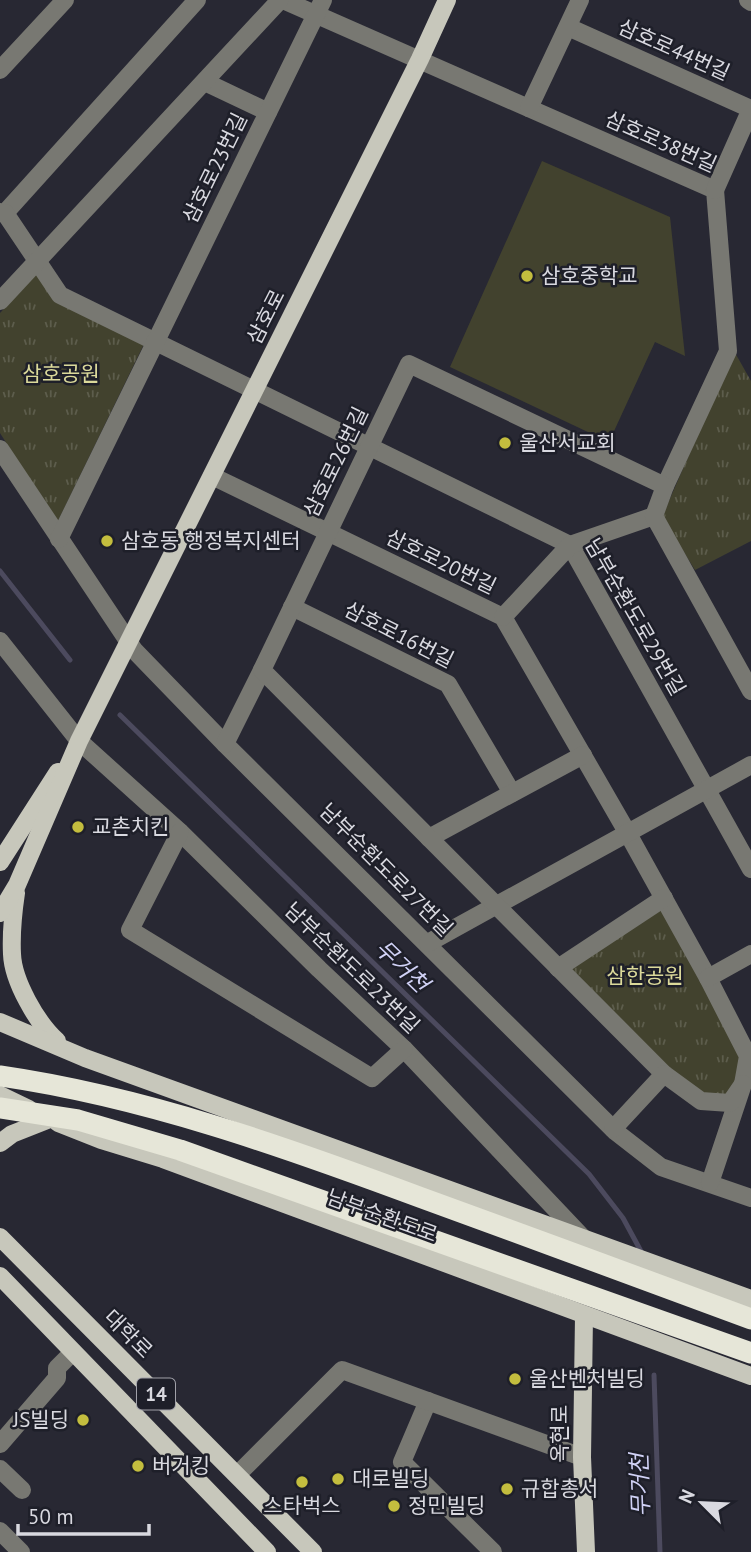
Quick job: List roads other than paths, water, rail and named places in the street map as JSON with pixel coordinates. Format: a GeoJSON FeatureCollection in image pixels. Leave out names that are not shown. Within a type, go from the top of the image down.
{"type":"FeatureCollection","features":[{"type":"Feature","properties":{"kind":"highway"},"geometry":{"type":"LineString","coordinates":[[0,1076],[50,1083],[220,1128],[356,1173],[751,1318]]}},
{"type":"Feature","properties":{"kind":"highway"},"geometry":{"type":"LineString","coordinates":[[0,1108],[78,1120],[180,1150],[751,1353]]}},
{"type":"Feature","properties":{"kind":"main road","name":"삼호로"},"geometry":{"type":"LineString","coordinates":[[79,741],[420,60],[446,0]]}},
{"type":"Feature","properties":{"kind":"main road"},"geometry":{"type":"LineString","coordinates":[[1,862],[16,834],[79,741]]}},
{"type":"Feature","properties":{"kind":"main road"},"geometry":{"type":"LineString","coordinates":[[0,913],[17,885],[79,741]]}},
{"type":"Feature","properties":{"kind":"main road"},"geometry":{"type":"LineString","coordinates":[[17,885],[12,956],[19,979],[43,1027],[70,1052]]}},
{"type":"Feature","properties":{"kind":"main road"},"geometry":{"type":"LineString","coordinates":[[0,1022],[70,1052],[751,1298]]}},
{"type":"Feature","properties":{"kind":"main road","name":"남부순환도로"},"geometry":{"type":"LineString","coordinates":[[0,1095],[101,1140],[163,1159],[751,1376]]}},
{"type":"Feature","properties":{"kind":"main road"},"geometry":{"type":"LineString","coordinates":[[0,1143],[12,1134],[50,1119]]}},
{"type":"Feature","properties":{"kind":"main road","name":"대학로"},"geometry":{"type":"LineString","coordinates":[[0,1237],[313,1552]]}},
{"type":"Feature","properties":{"kind":"main road","name":"14"},"geometry":{"type":"LineString","coordinates":[[0,1276],[267,1552]]}},
{"type":"Feature","properties":{"kind":"main road","name":"옥현로"},"geometry":{"type":"LineString","coordinates":[[584,1315],[582,1457],[586,1552]]}},
{"type":"Feature","properties":{"kind":"street"},"geometry":{"type":"LineString","coordinates":[[0,70],[65,0]]}},
{"type":"Feature","properties":{"kind":"street"},"geometry":{"type":"LineString","coordinates":[[197,0],[3,213],[60,295],[256,389]]}},
{"type":"Feature","properties":{"kind":"street"},"geometry":{"type":"LineString","coordinates":[[0,301],[281,0]]}},
{"type":"Feature","properties":{"kind":"street","name":"삼호로38번길"},"geometry":{"type":"LineString","coordinates":[[281,0],[319,7],[420,60],[715,190],[728,351],[665,486]]}},
{"type":"Feature","properties":{"kind":"street"},"geometry":{"type":"LineString","coordinates":[[529,108],[580,0]]}},
{"type":"Feature","properties":{"kind":"street","name":"삼호로23번길"},"geometry":{"type":"LineString","coordinates":[[59,539],[319,7]]}},
{"type":"Feature","properties":{"kind":"street","name":"삼호로44번길"},"geometry":{"type":"LineString","coordinates":[[568,27],[751,108],[715,190]]}},
{"type":"Feature","properties":{"kind":"street"},"geometry":{"type":"LineString","coordinates":[[205,82],[268,112]]}},
{"type":"Feature","properties":{"kind":"street","name":"삼호로26번길"},"geometry":{"type":"LineString","coordinates":[[225,744],[409,364],[665,486]]}},
{"type":"Feature","properties":{"kind":"street","name":"남부순환도로29번길"},"geometry":{"type":"LineString","coordinates":[[256,389],[570,545],[751,869]]}},
{"type":"Feature","properties":{"kind":"street","name":"남부순환도로27번길"},"geometry":{"type":"LineString","coordinates":[[0,449],[127,647],[134,650],[225,744],[613,1129],[661,1167],[751,1198]]}},
{"type":"Feature","properties":{"kind":"street","name":"삼호로20번길"},"geometry":{"type":"LineString","coordinates":[[212,475],[503,617],[664,898],[747,1056],[743,1084],[710,1183]]}},
{"type":"Feature","properties":{"kind":"street"},"geometry":{"type":"LineString","coordinates":[[665,486],[654,516],[751,691]]}},
{"type":"Feature","properties":{"kind":"street"},"geometry":{"type":"LineString","coordinates":[[503,617],[570,545],[654,516]]}},
{"type":"Feature","properties":{"kind":"street","name":"삼호로16번길"},"geometry":{"type":"LineString","coordinates":[[292,607],[448,684],[512,793]]}},
{"type":"Feature","properties":{"kind":"street","name":"남부순환도로23번길"},"geometry":{"type":"LineString","coordinates":[[0,641],[79,741],[180,832],[404,1049],[583,1238]]}},
{"type":"Feature","properties":{"kind":"street"},"geometry":{"type":"LineString","coordinates":[[262,670],[664,1074],[701,1101],[730,1103],[743,1084]]}},
{"type":"Feature","properties":{"kind":"street"},"geometry":{"type":"LineString","coordinates":[[429,838],[583,755]]}},
{"type":"Feature","properties":{"kind":"street"},"geometry":{"type":"LineString","coordinates":[[428,943],[751,765]]}},
{"type":"Feature","properties":{"kind":"street"},"geometry":{"type":"LineString","coordinates":[[180,832],[130,930],[372,1079],[404,1049]]}},
{"type":"Feature","properties":{"kind":"street"},"geometry":{"type":"LineString","coordinates":[[558,968],[664,898]]}},
{"type":"Feature","properties":{"kind":"street"},"geometry":{"type":"LineString","coordinates":[[708,978],[751,954]]}},
{"type":"Feature","properties":{"kind":"street"},"geometry":{"type":"LineString","coordinates":[[613,1129],[664,1074]]}},
{"type":"Feature","properties":{"kind":"street"},"geometry":{"type":"LineString","coordinates":[[0,1444],[57,1378],[57,1368],[73,1352]]}},
{"type":"Feature","properties":{"kind":"street"},"geometry":{"type":"LineString","coordinates":[[237,1475],[342,1370],[582,1457]]}},
{"type":"Feature","properties":{"kind":"street"},"geometry":{"type":"LineString","coordinates":[[428,1401],[402,1462],[494,1552]]}},
{"type":"Feature","properties":{"kind":"street"},"geometry":{"type":"LineString","coordinates":[[0,1469],[23,1490]]}},
{"type":"Feature","properties":{"kind":"street"},"geometry":{"type":"LineString","coordinates":[[0,1531],[21,1552]]}},
{"type":"Feature","properties":{"kind":"waterway","name":"무거천"},"geometry":{"type":"LineString","coordinates":[[0,571],[70,660]]}},
{"type":"Feature","properties":{"kind":"waterway","name":"무거천"},"geometry":{"type":"LineString","coordinates":[[120,715],[589,1174],[623,1218],[643,1255]]}},
{"type":"Feature","properties":{"kind":"waterway","name":"무거천"},"geometry":{"type":"LineString","coordinates":[[654,1375],[660,1552]]}},
{"type":"Feature","properties":{"kind":"place","name":"삼호중학교"},"geometry":{"type":"Point","coordinates":[527,276]}},
{"type":"Feature","properties":{"kind":"place","name":"울산서교회"},"geometry":{"type":"Point","coordinates":[505,443]}},
{"type":"Feature","properties":{"kind":"place","name":"삼호동 행정복지센터"},"geometry":{"type":"Point","coordinates":[107,541]}},
{"type":"Feature","properties":{"kind":"place","name":"교촌치킨"},"geometry":{"type":"Point","coordinates":[78,827]}},
{"type":"Feature","properties":{"kind":"place","name":"울산벤처빌딩"},"geometry":{"type":"Point","coordinates":[515,1379]}},
{"type":"Feature","properties":{"kind":"place","name":"JS빌딩"},"geometry":{"type":"Point","coordinates":[83,1420]}},
{"type":"Feature","properties":{"kind":"place","name":"버거킹"},"geometry":{"type":"Point","coordinates":[138,1466]}},
{"type":"Feature","properties":{"kind":"place","name":"대로빌딩"},"geometry":{"type":"Point","coordinates":[338,1479]}},
{"type":"Feature","properties":{"kind":"place","name":"스타벅스"},"geometry":{"type":"Point","coordinates":[302,1482]}},
{"type":"Feature","properties":{"kind":"place","name":"규합총서"},"geometry":{"type":"Point","coordinates":[507,1489]}},
{"type":"Feature","properties":{"kind":"place","name":"정민빌딩"},"geometry":{"type":"Point","coordinates":[394,1506]}},
{"type":"Feature","properties":{"kind":"park label","name":"삼호공원"},"geometry":{"type":"Point","coordinates":[61,374]}},
{"type":"Feature","properties":{"kind":"park label","name":"삼한공원"},"geometry":{"type":"Point","coordinates":[645,976]}}]}
